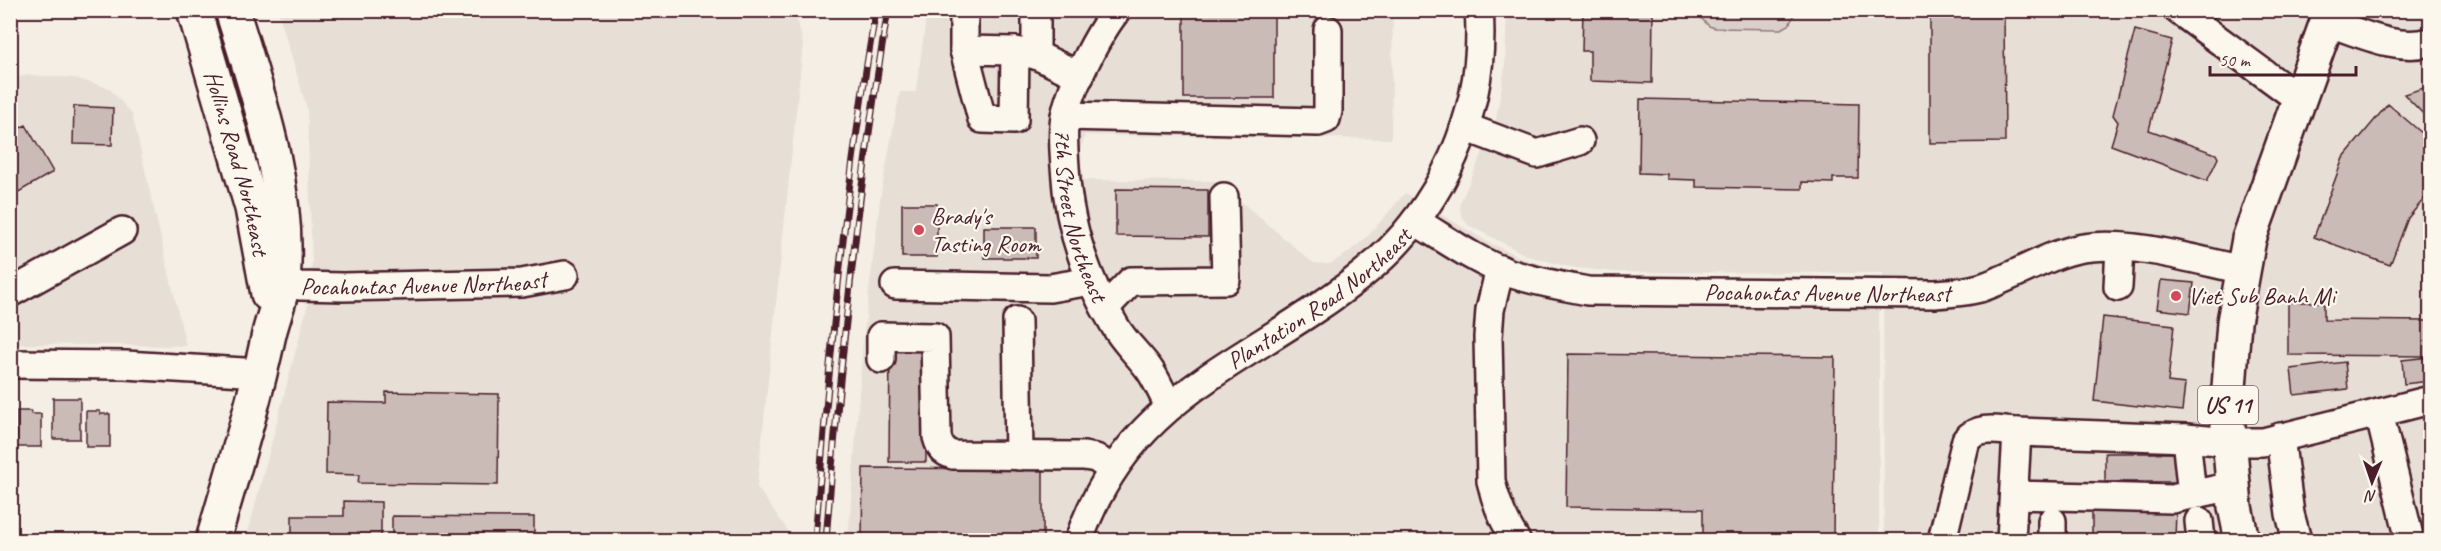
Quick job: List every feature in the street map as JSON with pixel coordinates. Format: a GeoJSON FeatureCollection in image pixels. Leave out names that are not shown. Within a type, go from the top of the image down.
{"type":"FeatureCollection","features":[{"type":"Feature","properties":{"kind":"main road","name":"Hollins Road Northeast"},"geometry":{"type":"LineString","coordinates":[[194,10],[252,208],[273,316]]}},
{"type":"Feature","properties":{"kind":"main road","name":"Hollins Road Northeast"},"geometry":{"type":"LineString","coordinates":[[213,540],[261,373],[273,316],[283,283],[282,216],[277,178],[256,90],[232,10]]}},
{"type":"Feature","properties":{"kind":"main road","name":"US 11"},"geometry":{"type":"LineString","coordinates":[[2242,540],[2233,486],[2227,414],[2229,362],[2243,270],[2249,239],[2331,14]]}},
{"type":"Feature","properties":{"kind":"street"},"geometry":{"type":"LineString","coordinates":[[964,10],[964,50],[982,119],[1014,120],[1025,53],[1036,10]]}},
{"type":"Feature","properties":{"kind":"street","name":"Plantation Road Northeast"},"geometry":{"type":"LineString","coordinates":[[1079,540],[1086,521],[1113,470],[1144,430],[1169,405],[1208,376],[1363,274],[1402,237],[1415,221],[1436,191],[1465,127],[1473,98],[1479,58],[1479,10]]}},
{"type":"Feature","properties":{"kind":"street"},"geometry":{"type":"LineString","coordinates":[[2178,10],[2300,100]]}},
{"type":"Feature","properties":{"kind":"street","name":"7th Street Northeast"},"geometry":{"type":"LineString","coordinates":[[1115,13],[1095,44],[1065,116],[1066,193],[1074,235],[1091,281],[1116,328],[1150,371],[1169,405]]}},
{"type":"Feature","properties":{"kind":"street"},"geometry":{"type":"LineString","coordinates":[[2331,14],[2386,41],[2406,44],[2430,42]]}},
{"type":"Feature","properties":{"kind":"street"},"geometry":{"type":"LineString","coordinates":[[1065,116],[1318,122],[1326,118],[1328,111],[1328,30]]}},
{"type":"Feature","properties":{"kind":"street"},"geometry":{"type":"LineString","coordinates":[[964,50],[1025,53],[1080,76]]}},
{"type":"Feature","properties":{"kind":"street"},"geometry":{"type":"LineString","coordinates":[[1465,127],[1538,154],[1580,141]]}},
{"type":"Feature","properties":{"kind":"street"},"geometry":{"type":"LineString","coordinates":[[1105,308],[1131,281],[1226,280],[1224,197]]}},
{"type":"Feature","properties":{"kind":"street","name":"Pocahontas Avenue Northeast"},"geometry":{"type":"LineString","coordinates":[[1415,221],[1500,269],[1542,282],[1588,291],[1959,293],[1982,287],[2059,255],[2082,248],[2106,245],[2243,270]]}},
{"type":"Feature","properties":{"kind":"street"},"geometry":{"type":"LineString","coordinates":[[10,293],[122,231]]}},
{"type":"Feature","properties":{"kind":"street"},"geometry":{"type":"LineString","coordinates":[[2118,286],[2120,248]]}},
{"type":"Feature","properties":{"kind":"street"},"geometry":{"type":"LineString","coordinates":[[1500,269],[1490,310],[1488,337],[1491,481],[1496,503],[1505,524],[1516,540]]}},
{"type":"Feature","properties":{"kind":"street"},"geometry":{"type":"LineString","coordinates":[[10,270],[10,282]]}},
{"type":"Feature","properties":{"kind":"street","name":"Pocahontas Avenue Northeast"},"geometry":{"type":"LineString","coordinates":[[283,283],[300,286],[343,287],[522,283],[565,275]]}},
{"type":"Feature","properties":{"kind":"street"},"geometry":{"type":"LineString","coordinates":[[895,285],[1050,288],[1091,281]]}},
{"type":"Feature","properties":{"kind":"street"},"geometry":{"type":"LineString","coordinates":[[1017,321],[1019,456]]}},
{"type":"Feature","properties":{"kind":"street"},"geometry":{"type":"LineString","coordinates":[[881,359],[881,336],[935,338],[937,437],[939,447],[953,455],[1096,458],[1113,470]]}},
{"type":"Feature","properties":{"kind":"street"},"geometry":{"type":"LineString","coordinates":[[10,364],[132,365],[261,373]]}},
{"type":"Feature","properties":{"kind":"street"},"geometry":{"type":"LineString","coordinates":[[1944,540],[1943,536],[1966,440],[1972,433],[1982,430],[2263,442],[2430,400]]}},
{"type":"Feature","properties":{"kind":"street"},"geometry":{"type":"LineString","coordinates":[[2379,413],[2410,540]]}},
{"type":"Feature","properties":{"kind":"street"},"geometry":{"type":"LineString","coordinates":[[2011,540],[2017,432]]}},
{"type":"Feature","properties":{"kind":"street"},"geometry":{"type":"LineString","coordinates":[[2280,437],[2290,514],[2296,540]]}},
{"type":"Feature","properties":{"kind":"street"},"geometry":{"type":"LineString","coordinates":[[2186,438],[2192,495]]}},
{"type":"Feature","properties":{"kind":"street"},"geometry":{"type":"LineString","coordinates":[[2014,495],[2172,499],[2233,486]]}},
{"type":"Feature","properties":{"kind":"shaded area"},"geometry":{"type":"Polygon","coordinates":[[[1796,10],[1789,25],[1781,29],[1715,28],[1709,26],[1701,18],[1701,11],[1796,10]]]}},
{"type":"Feature","properties":{"kind":"shaded area"},"geometry":{"type":"Polygon","coordinates":[[[278,11],[791,11],[798,23],[803,44],[757,487],[788,531],[788,540],[246,540],[308,304],[312,262],[307,109],[278,11]]]}},
{"type":"Feature","properties":{"kind":"shaded area"},"geometry":{"type":"Polygon","coordinates":[[[927,11],[1393,11],[1391,139],[1085,135],[1080,150],[1084,180],[1217,181],[1313,263],[1330,264],[1349,252],[1369,235],[1405,193],[1488,242],[1527,260],[1569,272],[1614,277],[1879,277],[1879,540],[848,540],[863,341],[881,193],[900,92],[916,92],[927,11]]]}},
{"type":"Feature","properties":{"kind":"shaded area"},"geometry":{"type":"Polygon","coordinates":[[[1507,11],[2430,11],[2430,540],[1884,540],[1883,273],[1614,272],[1569,267],[1528,256],[1468,225],[1463,218],[1460,210],[1461,201],[1495,125],[1505,67],[1507,11]]]}},
{"type":"Feature","properties":{"kind":"shaded area"},"geometry":{"type":"Polygon","coordinates":[[[30,75],[75,78],[109,88],[132,114],[186,346],[11,344],[11,78],[30,75]]]}},
{"type":"Feature","properties":{"kind":"building"},"geometry":{"type":"Polygon","coordinates":[[[1184,10],[1274,10],[1274,98],[1184,98],[1184,10]]]}},
{"type":"Feature","properties":{"kind":"building"},"geometry":{"type":"Polygon","coordinates":[[[1583,10],[1653,10],[1652,83],[1590,81],[1590,51],[1582,51],[1583,10]]]}},
{"type":"Feature","properties":{"kind":"building"},"geometry":{"type":"Polygon","coordinates":[[[1930,10],[2004,10],[2005,142],[1930,143],[1930,10]]]}},
{"type":"Feature","properties":{"kind":"building"},"geometry":{"type":"Polygon","coordinates":[[[2135,30],[2172,40],[2149,130],[2216,154],[2218,158],[2207,181],[2111,145],[2118,122],[2113,115],[2135,30]]]}},
{"type":"Feature","properties":{"kind":"building"},"geometry":{"type":"Polygon","coordinates":[[[2430,86],[2430,121],[2404,94],[2430,86]]]}},
{"type":"Feature","properties":{"kind":"building"},"geometry":{"type":"Polygon","coordinates":[[[1640,99],[1859,104],[1858,178],[1833,178],[1833,183],[1802,182],[1802,189],[1696,187],[1696,180],[1667,179],[1667,174],[1639,173],[1640,99]]]}},
{"type":"Feature","properties":{"kind":"building"},"geometry":{"type":"Polygon","coordinates":[[[2388,104],[2430,140],[2430,192],[2408,218],[2390,265],[2314,237],[2343,158],[2388,104]]]}},
{"type":"Feature","properties":{"kind":"building"},"geometry":{"type":"Polygon","coordinates":[[[74,106],[113,108],[112,145],[73,144],[74,106]]]}},
{"type":"Feature","properties":{"kind":"building"},"geometry":{"type":"Polygon","coordinates":[[[26,125],[53,172],[10,197],[10,133],[26,125]]]}},
{"type":"Feature","properties":{"kind":"building"},"geometry":{"type":"Polygon","coordinates":[[[1116,189],[1208,190],[1208,237],[1116,236],[1116,189]]]}},
{"type":"Feature","properties":{"kind":"building","name":"Brady's Tasting Room"},"geometry":{"type":"Polygon","coordinates":[[[902,204],[937,204],[937,257],[902,257],[902,204]]]}},
{"type":"Feature","properties":{"kind":"building"},"geometry":{"type":"Polygon","coordinates":[[[984,227],[1036,227],[1036,258],[984,258],[984,227]]]}},
{"type":"Feature","properties":{"kind":"building","name":"Viet Sub Banh Mi"},"geometry":{"type":"Polygon","coordinates":[[[2161,280],[2194,283],[2190,313],[2157,309],[2161,280]]]}},
{"type":"Feature","properties":{"kind":"building"},"geometry":{"type":"Polygon","coordinates":[[[2288,302],[2324,302],[2324,320],[2430,321],[2430,356],[2288,355],[2288,302]]]}},
{"type":"Feature","properties":{"kind":"building"},"geometry":{"type":"Polygon","coordinates":[[[2103,317],[2174,325],[2168,382],[2185,384],[2182,411],[2094,401],[2103,317]]]}},
{"type":"Feature","properties":{"kind":"building"},"geometry":{"type":"Polygon","coordinates":[[[890,343],[925,343],[926,462],[889,462],[890,343]]]}},
{"type":"Feature","properties":{"kind":"building"},"geometry":{"type":"Polygon","coordinates":[[[1568,354],[1835,357],[1833,540],[1703,540],[1703,509],[1566,507],[1568,354]]]}},
{"type":"Feature","properties":{"kind":"building"},"geometry":{"type":"Polygon","coordinates":[[[2430,357],[2430,381],[2404,384],[2402,360],[2430,357]]]}},
{"type":"Feature","properties":{"kind":"building"},"geometry":{"type":"Polygon","coordinates":[[[2345,362],[2348,389],[2294,395],[2291,369],[2345,362]]]}},
{"type":"Feature","properties":{"kind":"building"},"geometry":{"type":"Polygon","coordinates":[[[386,392],[499,394],[498,485],[358,483],[359,475],[326,474],[327,402],[386,403],[386,392]]]}},
{"type":"Feature","properties":{"kind":"building"},"geometry":{"type":"Polygon","coordinates":[[[53,398],[80,398],[80,439],[53,439],[53,398]]]}},
{"type":"Feature","properties":{"kind":"building"},"geometry":{"type":"Polygon","coordinates":[[[17,411],[41,414],[41,447],[17,447],[17,411]]]}},
{"type":"Feature","properties":{"kind":"building"},"geometry":{"type":"Polygon","coordinates":[[[86,411],[110,414],[110,447],[86,447],[86,411]]]}},
{"type":"Feature","properties":{"kind":"building"},"geometry":{"type":"Polygon","coordinates":[[[2105,453],[2178,453],[2178,482],[2105,482],[2105,453]]]}},
{"type":"Feature","properties":{"kind":"building"},"geometry":{"type":"Polygon","coordinates":[[[863,468],[1043,469],[1043,540],[862,540],[863,468]]]}},
{"type":"Feature","properties":{"kind":"building"},"geometry":{"type":"Polygon","coordinates":[[[344,501],[381,502],[381,540],[292,540],[292,516],[344,516],[344,501]]]}},
{"type":"Feature","properties":{"kind":"building"},"geometry":{"type":"Polygon","coordinates":[[[2092,510],[2176,511],[2175,540],[2092,540],[2092,510]]]}},
{"type":"Feature","properties":{"kind":"building"},"geometry":{"type":"Polygon","coordinates":[[[392,516],[534,517],[534,540],[392,540],[392,516]]]}},
{"type":"Feature","properties":{"kind":"railway"},"geometry":{"type":"LineString","coordinates":[[815,540],[839,275],[855,142],[876,10]]}},
{"type":"Feature","properties":{"kind":"railway"},"geometry":{"type":"LineString","coordinates":[[826,540],[851,275],[888,10]]}},
{"type":"Feature","properties":{"kind":"place","name":"Brady's Tasting Room"},"geometry":{"type":"Point","coordinates":[919,230]}},
{"type":"Feature","properties":{"kind":"place","name":"Viet Sub Banh Mi"},"geometry":{"type":"Point","coordinates":[2176,296]}}]}
